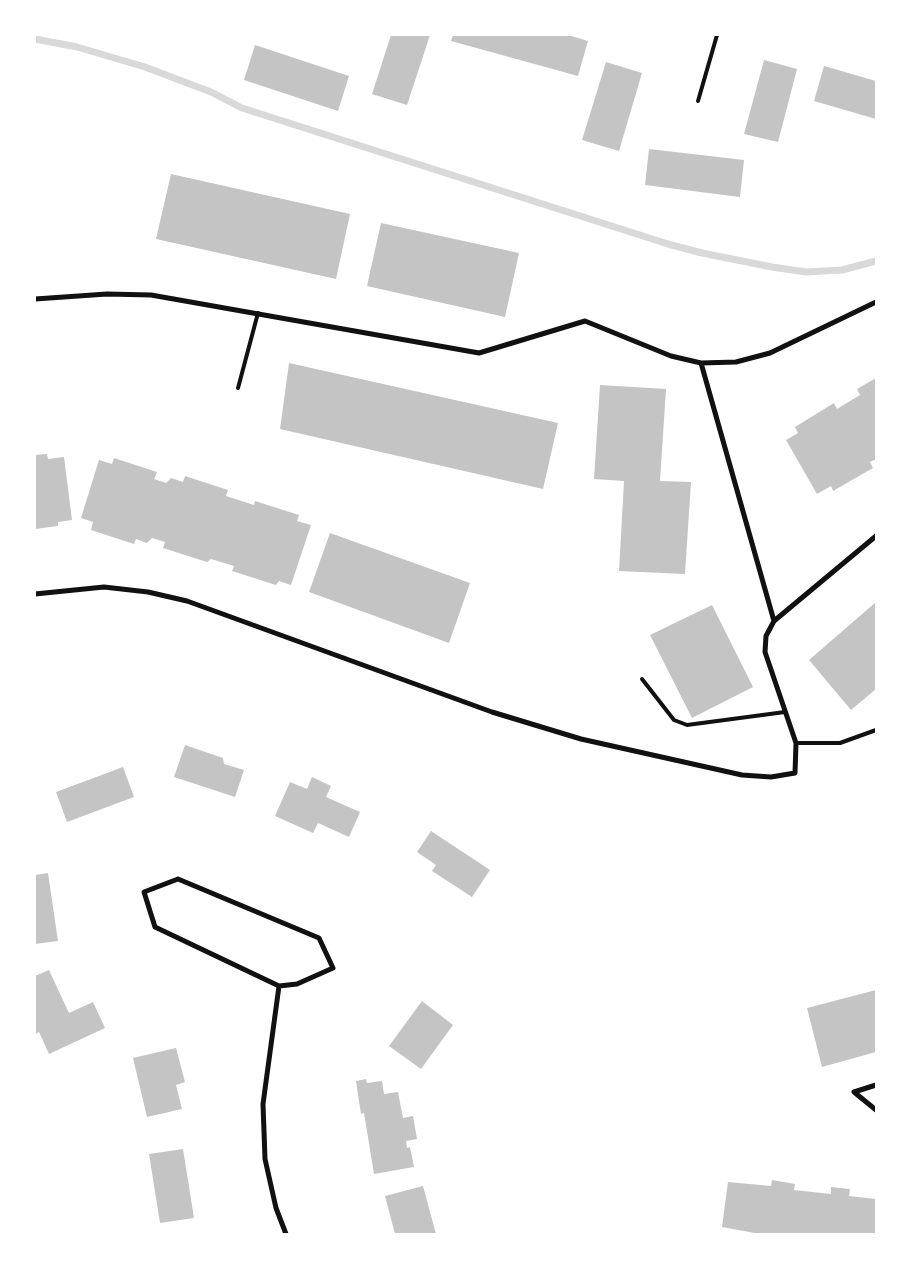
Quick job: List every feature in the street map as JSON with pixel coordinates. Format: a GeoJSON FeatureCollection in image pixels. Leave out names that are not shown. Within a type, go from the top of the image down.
{"type":"FeatureCollection","features":[{"type":"Feature","properties":{"kind":"street"},"geometry":{"type":"LineString","coordinates":[[35,299],[107,294],[151,295],[479,353],[585,320],[671,356],[701,363],[736,362],[770,353],[876,302]]}},
{"type":"Feature","properties":{"kind":"street"},"geometry":{"type":"LineString","coordinates":[[701,363],[774,621]]}},
{"type":"Feature","properties":{"kind":"street"},"geometry":{"type":"LineString","coordinates":[[35,594],[104,587],[148,592],[187,601],[492,712],[581,739],[742,775],[770,777],[795,773],[796,743],[765,652],[766,636],[774,621],[876,536]]}},
{"type":"Feature","properties":{"kind":"street"},"geometry":{"type":"LineString","coordinates":[[178,879],[319,938],[333,968],[297,984],[279,986],[155,927],[144,892],[178,879]]}},
{"type":"Feature","properties":{"kind":"street"},"geometry":{"type":"LineString","coordinates":[[279,986],[263,1104],[265,1159],[276,1208],[286,1234]]}},
{"type":"Feature","properties":{"kind":"street"},"geometry":{"type":"LineString","coordinates":[[876,1085],[854,1092],[876,1110]]}},
{"type":"Feature","properties":{"kind":"lane"},"geometry":{"type":"LineString","coordinates":[[698,101],[717,35]]}},
{"type":"Feature","properties":{"kind":"lane"},"geometry":{"type":"LineString","coordinates":[[238,388],[258,314]]}},
{"type":"Feature","properties":{"kind":"lane"},"geometry":{"type":"LineString","coordinates":[[642,679],[674,720],[687,726],[785,712]]}},
{"type":"Feature","properties":{"kind":"lane"},"geometry":{"type":"LineString","coordinates":[[796,743],[840,743],[876,730]]}},
{"type":"Feature","properties":{"kind":"building"},"geometry":{"type":"Polygon","coordinates":[[[391,35],[430,35],[407,105],[372,94],[391,35]]]}},
{"type":"Feature","properties":{"kind":"building"},"geometry":{"type":"Polygon","coordinates":[[[453,35],[568,35],[588,41],[578,76],[451,41],[453,35]]]}},
{"type":"Feature","properties":{"kind":"building"},"geometry":{"type":"Polygon","coordinates":[[[255,45],[349,76],[338,111],[244,80],[255,45]]]}},
{"type":"Feature","properties":{"kind":"building"},"geometry":{"type":"Polygon","coordinates":[[[764,60],[797,69],[778,142],[744,134],[764,60]]]}},
{"type":"Feature","properties":{"kind":"building"},"geometry":{"type":"Polygon","coordinates":[[[606,62],[642,73],[619,151],[582,140],[606,62]]]}},
{"type":"Feature","properties":{"kind":"building"},"geometry":{"type":"Polygon","coordinates":[[[824,66],[876,81],[876,119],[814,101],[824,66]]]}},
{"type":"Feature","properties":{"kind":"building"},"geometry":{"type":"Polygon","coordinates":[[[649,149],[744,160],[740,197],[645,185],[649,149]]]}},
{"type":"Feature","properties":{"kind":"building"},"geometry":{"type":"Polygon","coordinates":[[[171,174],[350,214],[336,279],[156,239],[171,174]]]}},
{"type":"Feature","properties":{"kind":"building"},"geometry":{"type":"Polygon","coordinates":[[[381,223],[519,253],[505,317],[367,286],[381,223]]]}},
{"type":"Feature","properties":{"kind":"building"},"geometry":{"type":"Polygon","coordinates":[[[289,363],[558,423],[543,489],[280,429],[289,363]]]}},
{"type":"Feature","properties":{"kind":"building"},"geometry":{"type":"Polygon","coordinates":[[[876,378],[876,459],[870,462],[873,468],[833,491],[831,486],[817,494],[786,440],[798,433],[795,427],[834,403],[837,409],[860,395],[857,389],[876,378]]]}},
{"type":"Feature","properties":{"kind":"building"},"geometry":{"type":"Polygon","coordinates":[[[600,385],[666,389],[660,481],[691,482],[685,574],[619,571],[624,481],[594,479],[600,385]]]}},
{"type":"Feature","properties":{"kind":"building"},"geometry":{"type":"Polygon","coordinates":[[[47,454],[48,459],[64,457],[72,520],[58,522],[58,526],[35,529],[35,455],[47,454]]]}},
{"type":"Feature","properties":{"kind":"building"},"geometry":{"type":"Polygon","coordinates":[[[114,458],[157,472],[154,479],[166,483],[171,478],[183,482],[185,476],[228,490],[226,496],[254,505],[255,501],[299,515],[297,521],[311,525],[291,585],[279,581],[276,585],[232,571],[234,566],[211,559],[207,562],[163,548],[165,542],[152,538],[147,543],[136,539],[134,544],[91,530],[93,522],[81,518],[99,460],[112,464],[114,458]]]}},
{"type":"Feature","properties":{"kind":"building"},"geometry":{"type":"Polygon","coordinates":[[[330,533],[470,583],[449,643],[309,592],[330,533]]]}},
{"type":"Feature","properties":{"kind":"building"},"geometry":{"type":"Polygon","coordinates":[[[876,602],[876,689],[851,710],[809,660],[876,602]]]}},
{"type":"Feature","properties":{"kind":"building"},"geometry":{"type":"Polygon","coordinates":[[[712,605],[753,687],[692,718],[650,635],[712,605]]]}},
{"type":"Feature","properties":{"kind":"building"},"geometry":{"type":"Polygon","coordinates":[[[185,745],[223,758],[224,764],[244,770],[235,797],[174,777],[185,745]]]}},
{"type":"Feature","properties":{"kind":"building"},"geometry":{"type":"Polygon","coordinates":[[[123,767],[134,797],[67,822],[56,792],[123,767]]]}},
{"type":"Feature","properties":{"kind":"building"},"geometry":{"type":"Polygon","coordinates":[[[312,777],[331,786],[326,797],[360,812],[349,837],[318,823],[313,833],[275,816],[290,782],[307,789],[312,777]]]}},
{"type":"Feature","properties":{"kind":"building"},"geometry":{"type":"Polygon","coordinates":[[[431,831],[490,870],[472,897],[432,871],[436,865],[417,852],[431,831]]]}},
{"type":"Feature","properties":{"kind":"building"},"geometry":{"type":"Polygon","coordinates":[[[48,873],[58,941],[35,944],[35,875],[48,873]]]}},
{"type":"Feature","properties":{"kind":"building"},"geometry":{"type":"Polygon","coordinates":[[[49,970],[69,1013],[93,1002],[105,1028],[49,1054],[39,1032],[35,1034],[35,976],[49,970]]]}},
{"type":"Feature","properties":{"kind":"building"},"geometry":{"type":"Polygon","coordinates":[[[876,990],[876,1052],[822,1067],[807,1008],[876,990]]]}},
{"type":"Feature","properties":{"kind":"building"},"geometry":{"type":"Polygon","coordinates":[[[422,1001],[453,1025],[421,1069],[389,1046],[422,1001]]]}},
{"type":"Feature","properties":{"kind":"building"},"geometry":{"type":"Polygon","coordinates":[[[176,1048],[185,1082],[176,1085],[182,1109],[147,1117],[133,1058],[176,1048]]]}},
{"type":"Feature","properties":{"kind":"building"},"geometry":{"type":"Polygon","coordinates":[[[366,1079],[367,1083],[382,1081],[384,1094],[398,1092],[403,1118],[413,1116],[417,1139],[406,1141],[407,1148],[410,1147],[414,1167],[374,1174],[364,1113],[361,1114],[356,1081],[366,1079]]]}},
{"type":"Feature","properties":{"kind":"building"},"geometry":{"type":"Polygon","coordinates":[[[183,1149],[194,1218],[160,1223],[149,1154],[183,1149]]]}},
{"type":"Feature","properties":{"kind":"building"},"geometry":{"type":"Polygon","coordinates":[[[772,1180],[795,1184],[794,1190],[831,1194],[831,1187],[850,1189],[849,1196],[876,1199],[876,1234],[760,1234],[722,1227],[728,1182],[771,1186],[772,1180]]]}},
{"type":"Feature","properties":{"kind":"building"},"geometry":{"type":"Polygon","coordinates":[[[423,1186],[436,1234],[395,1234],[385,1196],[423,1186]]]}},
{"type":"Feature","properties":{"kind":"waterway"},"geometry":{"type":"LineString","coordinates":[[35,39],[77,47],[145,67],[211,92],[242,108],[668,244],[702,253],[806,272],[842,270],[876,261]]}}]}
